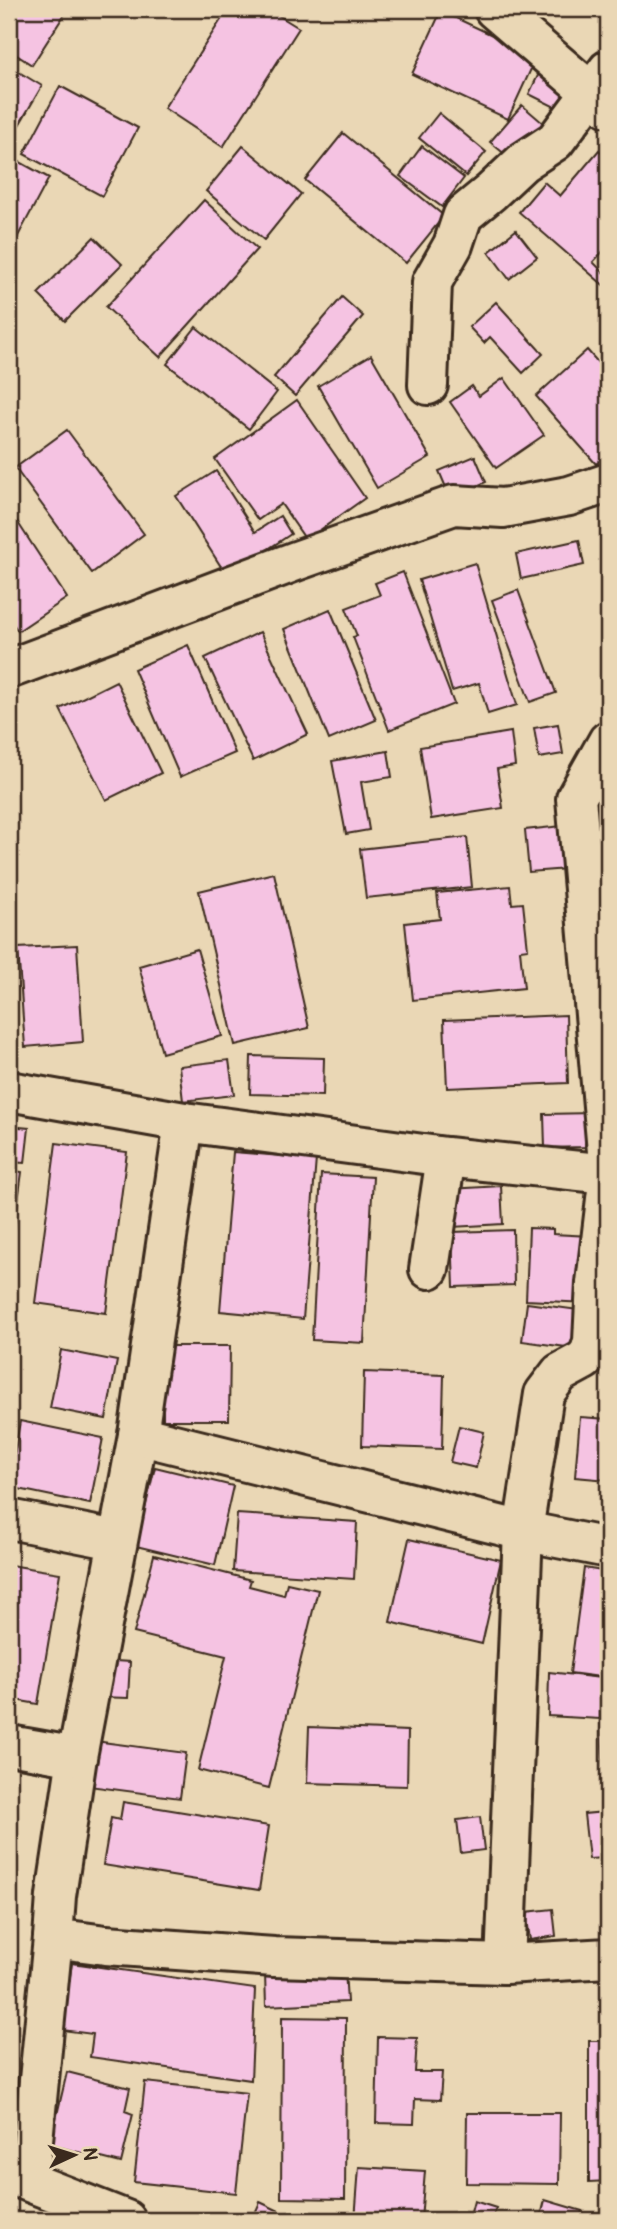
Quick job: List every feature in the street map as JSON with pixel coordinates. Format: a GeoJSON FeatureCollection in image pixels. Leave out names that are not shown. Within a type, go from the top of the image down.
{"type":"FeatureCollection","features":[{"type":"Feature","properties":{"kind":"street"},"geometry":{"type":"LineString","coordinates":[[428,385],[432,282],[453,245],[463,215],[523,162],[555,141],[602,90],[494,9]]}},
{"type":"Feature","properties":{"kind":"street"},"geometry":{"type":"LineString","coordinates":[[9,668],[454,505],[503,508],[569,496],[608,483]]}},
{"type":"Feature","properties":{"kind":"street"},"geometry":{"type":"LineString","coordinates":[[608,741],[576,798],[608,1163]]}},
{"type":"Feature","properties":{"kind":"street"},"geometry":{"type":"LineString","coordinates":[[9,1091],[184,1122],[446,1157],[608,1174]]}},
{"type":"Feature","properties":{"kind":"street"},"geometry":{"type":"LineString","coordinates":[[126,2220],[19,2178],[77,1757],[138,1435],[184,1122]]}},
{"type":"Feature","properties":{"kind":"street"},"geometry":{"type":"LineString","coordinates":[[429,1269],[446,1157]]}},
{"type":"Feature","properties":{"kind":"street"},"geometry":{"type":"LineString","coordinates":[[505,1964],[523,1531],[544,1394],[560,1373],[584,1360],[593,1341],[596,1283],[608,1182]]}},
{"type":"Feature","properties":{"kind":"street"},"geometry":{"type":"LineString","coordinates":[[138,1435],[523,1531],[608,1548]]}},
{"type":"Feature","properties":{"kind":"street"},"geometry":{"type":"LineString","coordinates":[[9,1520],[117,1540]]}},
{"type":"Feature","properties":{"kind":"street"},"geometry":{"type":"LineString","coordinates":[[9,1745],[77,1757]]}},
{"type":"Feature","properties":{"kind":"street"},"geometry":{"type":"LineString","coordinates":[[53,1938],[106,1945],[274,1957],[505,1964],[608,1958]]}},
{"type":"Feature","properties":{"kind":"building"},"geometry":{"type":"Polygon","coordinates":[[[9,9],[68,9],[32,65],[9,50],[9,9]]]}},
{"type":"Feature","properties":{"kind":"building"},"geometry":{"type":"Polygon","coordinates":[[[228,9],[268,9],[299,28],[223,147],[164,108],[228,9]]]}},
{"type":"Feature","properties":{"kind":"building"},"geometry":{"type":"Polygon","coordinates":[[[441,11],[537,56],[508,119],[412,74],[441,11]]]}},
{"type":"Feature","properties":{"kind":"building"},"geometry":{"type":"Polygon","coordinates":[[[543,65],[572,79],[557,108],[529,94],[543,65]]]}},
{"type":"Feature","properties":{"kind":"building"},"geometry":{"type":"Polygon","coordinates":[[[9,66],[42,86],[12,137],[9,135],[9,66]]]}},
{"type":"Feature","properties":{"kind":"building"},"geometry":{"type":"Polygon","coordinates":[[[60,86],[138,128],[102,196],[24,154],[60,86]]]}},
{"type":"Feature","properties":{"kind":"building"},"geometry":{"type":"Polygon","coordinates":[[[522,105],[543,123],[512,160],[490,142],[522,105]]]}},
{"type":"Feature","properties":{"kind":"building"},"geometry":{"type":"Polygon","coordinates":[[[439,113],[486,152],[466,176],[419,138],[439,113]]]}},
{"type":"Feature","properties":{"kind":"building"},"geometry":{"type":"Polygon","coordinates":[[[343,133],[444,216],[406,263],[305,180],[343,133]]]}},
{"type":"Feature","properties":{"kind":"building"},"geometry":{"type":"Polygon","coordinates":[[[243,146],[301,194],[264,240],[206,191],[243,146]]]}},
{"type":"Feature","properties":{"kind":"building"},"geometry":{"type":"Polygon","coordinates":[[[422,146],[464,178],[442,207],[400,176],[422,146]]]}},
{"type":"Feature","properties":{"kind":"building"},"geometry":{"type":"Polygon","coordinates":[[[599,150],[608,158],[608,246],[593,262],[604,273],[608,268],[608,289],[519,212],[544,182],[560,196],[599,150]]]}},
{"type":"Feature","properties":{"kind":"building"},"geometry":{"type":"Polygon","coordinates":[[[9,156],[49,178],[9,253],[9,156]]]}},
{"type":"Feature","properties":{"kind":"building"},"geometry":{"type":"Polygon","coordinates":[[[204,200],[257,249],[160,357],[106,307],[204,200]]]}},
{"type":"Feature","properties":{"kind":"building"},"geometry":{"type":"Polygon","coordinates":[[[516,230],[537,257],[509,279],[489,252],[516,230]]]}},
{"type":"Feature","properties":{"kind":"building"},"geometry":{"type":"Polygon","coordinates":[[[94,237],[122,264],[65,321],[38,294],[94,237]]]}},
{"type":"Feature","properties":{"kind":"building"},"geometry":{"type":"Polygon","coordinates":[[[342,297],[363,316],[295,396],[274,377],[342,297]]]}},
{"type":"Feature","properties":{"kind":"building"},"geometry":{"type":"Polygon","coordinates":[[[496,302],[543,354],[523,373],[490,337],[484,343],[469,327],[496,302]]]}},
{"type":"Feature","properties":{"kind":"building"},"geometry":{"type":"Polygon","coordinates":[[[196,327],[277,392],[249,429],[167,364],[196,327]]]}},
{"type":"Feature","properties":{"kind":"building"},"geometry":{"type":"Polygon","coordinates":[[[587,350],[608,374],[608,453],[596,464],[536,396],[587,350]]]}},
{"type":"Feature","properties":{"kind":"building"},"geometry":{"type":"Polygon","coordinates":[[[371,355],[430,457],[377,488],[318,386],[371,355]]]}},
{"type":"Feature","properties":{"kind":"building"},"geometry":{"type":"Polygon","coordinates":[[[504,378],[544,435],[496,468],[450,402],[472,386],[479,396],[504,378]]]}},
{"type":"Feature","properties":{"kind":"building"},"geometry":{"type":"Polygon","coordinates":[[[297,400],[365,498],[306,540],[281,504],[258,520],[215,459],[297,400]]]}},
{"type":"Feature","properties":{"kind":"building"},"geometry":{"type":"Polygon","coordinates":[[[67,430],[144,534],[92,573],[15,468],[67,430]]]}},
{"type":"Feature","properties":{"kind":"building"},"geometry":{"type":"Polygon","coordinates":[[[475,456],[486,482],[450,497],[439,471],[475,456]]]}},
{"type":"Feature","properties":{"kind":"building"},"geometry":{"type":"Polygon","coordinates":[[[216,471],[255,532],[280,516],[291,534],[227,576],[176,496],[216,471]]]}},
{"type":"Feature","properties":{"kind":"building"},"geometry":{"type":"Polygon","coordinates":[[[9,509],[67,598],[18,631],[9,618],[9,509]]]}},
{"type":"Feature","properties":{"kind":"building"},"geometry":{"type":"Polygon","coordinates":[[[579,540],[584,565],[521,579],[516,554],[579,540]]]}},
{"type":"Feature","properties":{"kind":"building"},"geometry":{"type":"Polygon","coordinates":[[[475,563],[517,705],[488,714],[479,683],[452,691],[419,580],[475,563]]]}},
{"type":"Feature","properties":{"kind":"building"},"geometry":{"type":"Polygon","coordinates":[[[403,572],[454,704],[389,730],[353,637],[357,636],[346,608],[380,595],[375,583],[403,572]]]}},
{"type":"Feature","properties":{"kind":"building"},"geometry":{"type":"Polygon","coordinates":[[[518,590],[556,693],[530,702],[492,600],[518,590]]]}},
{"type":"Feature","properties":{"kind":"building"},"geometry":{"type":"Polygon","coordinates":[[[330,609],[376,720],[329,740],[284,629],[330,609]]]}},
{"type":"Feature","properties":{"kind":"building"},"geometry":{"type":"Polygon","coordinates":[[[260,632],[308,734],[253,761],[205,658],[260,632]]]}},
{"type":"Feature","properties":{"kind":"building"},"geometry":{"type":"Polygon","coordinates":[[[188,645],[235,753],[180,777],[134,669],[188,645]]]}},
{"type":"Feature","properties":{"kind":"building"},"geometry":{"type":"Polygon","coordinates":[[[116,681],[161,773],[106,800],[60,709],[116,681]]]}},
{"type":"Feature","properties":{"kind":"building"},"geometry":{"type":"Polygon","coordinates":[[[558,724],[563,754],[539,758],[534,728],[558,724]]]}},
{"type":"Feature","properties":{"kind":"building"},"geometry":{"type":"Polygon","coordinates":[[[511,732],[515,766],[497,769],[503,808],[431,819],[420,747],[511,732]]]}},
{"type":"Feature","properties":{"kind":"building"},"geometry":{"type":"Polygon","coordinates":[[[388,751],[392,777],[361,782],[369,830],[346,834],[332,761],[388,751]]]}},
{"type":"Feature","properties":{"kind":"building"},"geometry":{"type":"Polygon","coordinates":[[[562,826],[567,869],[529,872],[525,830],[562,826]]]}},
{"type":"Feature","properties":{"kind":"building"},"geometry":{"type":"Polygon","coordinates":[[[467,837],[472,887],[366,898],[360,849],[467,837]]]}},
{"type":"Feature","properties":{"kind":"building"},"geometry":{"type":"Polygon","coordinates":[[[274,873],[309,1028],[235,1045],[199,891],[274,873]]]}},
{"type":"Feature","properties":{"kind":"building"},"geometry":{"type":"Polygon","coordinates":[[[510,886],[512,904],[523,903],[528,949],[520,950],[524,988],[413,1000],[405,923],[440,919],[437,893],[510,886]]]}},
{"type":"Feature","properties":{"kind":"building"},"geometry":{"type":"Polygon","coordinates":[[[77,945],[83,1042],[25,1047],[18,948],[77,945]]]}},
{"type":"Feature","properties":{"kind":"building"},"geometry":{"type":"Polygon","coordinates":[[[197,949],[222,1036],[162,1053],[139,966],[197,949]]]}},
{"type":"Feature","properties":{"kind":"building"},"geometry":{"type":"Polygon","coordinates":[[[9,951],[12,1008],[9,1008],[9,951]]]}},
{"type":"Feature","properties":{"kind":"building"},"geometry":{"type":"Polygon","coordinates":[[[566,1015],[568,1083],[447,1088],[444,1020],[566,1015]]]}},
{"type":"Feature","properties":{"kind":"building"},"geometry":{"type":"Polygon","coordinates":[[[251,1056],[324,1058],[323,1096],[250,1094],[251,1056]]]}},
{"type":"Feature","properties":{"kind":"building"},"geometry":{"type":"Polygon","coordinates":[[[229,1060],[234,1095],[183,1101],[179,1066],[229,1060]]]}},
{"type":"Feature","properties":{"kind":"building"},"geometry":{"type":"Polygon","coordinates":[[[593,1113],[594,1137],[585,1137],[585,1147],[545,1148],[544,1114],[593,1113]]]}},
{"type":"Feature","properties":{"kind":"building"},"geometry":{"type":"Polygon","coordinates":[[[9,1126],[29,1128],[25,1163],[9,1162],[9,1126]]]}},
{"type":"Feature","properties":{"kind":"building"},"geometry":{"type":"Polygon","coordinates":[[[56,1143],[127,1152],[106,1313],[35,1303],[56,1143]]]}},
{"type":"Feature","properties":{"kind":"building"},"geometry":{"type":"Polygon","coordinates":[[[233,1152],[316,1159],[303,1319],[220,1311],[233,1152]]]}},
{"type":"Feature","properties":{"kind":"building"},"geometry":{"type":"Polygon","coordinates":[[[9,1170],[22,1172],[9,1267],[9,1170]]]}},
{"type":"Feature","properties":{"kind":"building"},"geometry":{"type":"Polygon","coordinates":[[[321,1174],[373,1177],[364,1343],[312,1340],[321,1174]]]}},
{"type":"Feature","properties":{"kind":"building"},"geometry":{"type":"Polygon","coordinates":[[[501,1186],[503,1224],[452,1227],[450,1189],[501,1186]]]}},
{"type":"Feature","properties":{"kind":"building"},"geometry":{"type":"Polygon","coordinates":[[[529,1228],[553,1229],[553,1234],[590,1236],[587,1303],[526,1300],[529,1228]]]}},
{"type":"Feature","properties":{"kind":"building"},"geometry":{"type":"Polygon","coordinates":[[[513,1230],[514,1285],[454,1287],[452,1232],[513,1230]]]}},
{"type":"Feature","properties":{"kind":"building"},"geometry":{"type":"Polygon","coordinates":[[[527,1303],[586,1311],[581,1349],[522,1341],[527,1303]]]}},
{"type":"Feature","properties":{"kind":"building"},"geometry":{"type":"Polygon","coordinates":[[[163,1346],[230,1346],[229,1420],[163,1420],[163,1346]]]}},
{"type":"Feature","properties":{"kind":"building"},"geometry":{"type":"Polygon","coordinates":[[[61,1350],[117,1361],[106,1419],[50,1408],[61,1350]]]}},
{"type":"Feature","properties":{"kind":"building"},"geometry":{"type":"Polygon","coordinates":[[[364,1372],[444,1375],[442,1449],[362,1446],[364,1372]]]}},
{"type":"Feature","properties":{"kind":"building"},"geometry":{"type":"Polygon","coordinates":[[[580,1417],[608,1419],[608,1480],[575,1477],[580,1417]]]}},
{"type":"Feature","properties":{"kind":"building"},"geometry":{"type":"Polygon","coordinates":[[[20,1421],[103,1438],[90,1504],[9,1487],[20,1421]]]}},
{"type":"Feature","properties":{"kind":"building"},"geometry":{"type":"Polygon","coordinates":[[[459,1426],[484,1432],[476,1468],[450,1462],[459,1426]]]}},
{"type":"Feature","properties":{"kind":"building"},"geometry":{"type":"Polygon","coordinates":[[[155,1467],[233,1486],[215,1565],[136,1546],[155,1467]]]}},
{"type":"Feature","properties":{"kind":"building"},"geometry":{"type":"Polygon","coordinates":[[[237,1514],[357,1522],[354,1579],[233,1571],[237,1514]]]}},
{"type":"Feature","properties":{"kind":"building"},"geometry":{"type":"Polygon","coordinates":[[[409,1539],[501,1560],[482,1644],[390,1622],[409,1539]]]}},
{"type":"Feature","properties":{"kind":"building"},"geometry":{"type":"Polygon","coordinates":[[[154,1555],[251,1580],[249,1586],[284,1595],[287,1583],[318,1590],[269,1788],[198,1770],[226,1656],[134,1633],[154,1555]]]}},
{"type":"Feature","properties":{"kind":"building"},"geometry":{"type":"Polygon","coordinates":[[[10,1565],[60,1573],[38,1704],[9,1699],[10,1565]]]}},
{"type":"Feature","properties":{"kind":"building"},"geometry":{"type":"Polygon","coordinates":[[[584,1568],[608,1572],[608,1678],[570,1673],[584,1568]]]}},
{"type":"Feature","properties":{"kind":"building"},"geometry":{"type":"Polygon","coordinates":[[[100,1660],[130,1662],[128,1698],[98,1697],[100,1660]]]}},
{"type":"Feature","properties":{"kind":"building"},"geometry":{"type":"Polygon","coordinates":[[[549,1672],[601,1678],[600,1719],[548,1716],[549,1672]]]}},
{"type":"Feature","properties":{"kind":"building"},"geometry":{"type":"Polygon","coordinates":[[[608,1719],[608,1771],[603,1771],[601,1720],[608,1719]]]}},
{"type":"Feature","properties":{"kind":"building"},"geometry":{"type":"Polygon","coordinates":[[[309,1727],[408,1731],[407,1786],[307,1783],[309,1727]]]}},
{"type":"Feature","properties":{"kind":"building"},"geometry":{"type":"Polygon","coordinates":[[[87,1740],[186,1753],[180,1798],[81,1785],[87,1740]]]}},
{"type":"Feature","properties":{"kind":"building"},"geometry":{"type":"Polygon","coordinates":[[[601,1776],[608,1776],[607,1904],[603,1858],[589,1859],[584,1814],[604,1812],[601,1776]]]}},
{"type":"Feature","properties":{"kind":"building"},"geometry":{"type":"Polygon","coordinates":[[[123,1802],[269,1826],[259,1890],[103,1865],[111,1818],[120,1820],[123,1802]]]}},
{"type":"Feature","properties":{"kind":"building"},"geometry":{"type":"Polygon","coordinates":[[[480,1817],[484,1850],[461,1853],[457,1820],[480,1817]]]}},
{"type":"Feature","properties":{"kind":"building"},"geometry":{"type":"Polygon","coordinates":[[[553,1909],[556,1936],[530,1940],[526,1912],[553,1909]]]}},
{"type":"Feature","properties":{"kind":"building"},"geometry":{"type":"Polygon","coordinates":[[[72,1963],[255,1989],[251,2080],[90,2057],[93,2034],[62,2030],[72,1963]]]}},
{"type":"Feature","properties":{"kind":"building"},"geometry":{"type":"Polygon","coordinates":[[[345,1970],[347,2002],[266,2006],[265,1974],[345,1970]]]}},
{"type":"Feature","properties":{"kind":"building"},"geometry":{"type":"Polygon","coordinates":[[[282,2017],[346,2018],[345,2199],[281,2198],[282,2017]]]}},
{"type":"Feature","properties":{"kind":"building"},"geometry":{"type":"Polygon","coordinates":[[[602,2035],[608,2035],[608,2181],[589,2182],[589,2041],[602,2041],[602,2035]]]}},
{"type":"Feature","properties":{"kind":"building"},"geometry":{"type":"Polygon","coordinates":[[[378,2037],[417,2038],[415,2072],[442,2072],[440,2100],[415,2099],[414,2124],[376,2123],[378,2037]]]}},
{"type":"Feature","properties":{"kind":"building"},"geometry":{"type":"Polygon","coordinates":[[[67,2072],[130,2088],[125,2111],[133,2114],[121,2163],[50,2145],[67,2072]]]}},
{"type":"Feature","properties":{"kind":"building"},"geometry":{"type":"Polygon","coordinates":[[[145,2082],[247,2093],[236,2193],[134,2182],[145,2082]]]}},
{"type":"Feature","properties":{"kind":"building"},"geometry":{"type":"Polygon","coordinates":[[[467,2113],[560,2113],[559,2184],[466,2183],[467,2113]]]}},
{"type":"Feature","properties":{"kind":"building"},"geometry":{"type":"Polygon","coordinates":[[[359,2167],[425,2171],[421,2220],[355,2220],[359,2167]]]}},
{"type":"Feature","properties":{"kind":"building"},"geometry":{"type":"Polygon","coordinates":[[[545,2200],[582,2211],[579,2220],[540,2220],[545,2200]]]}},
{"type":"Feature","properties":{"kind":"building"},"geometry":{"type":"Polygon","coordinates":[[[474,2201],[496,2208],[492,2220],[469,2220],[474,2201]]]}},
{"type":"Feature","properties":{"kind":"building"},"geometry":{"type":"Polygon","coordinates":[[[260,2202],[298,2220],[252,2220],[260,2202]]]}}]}
